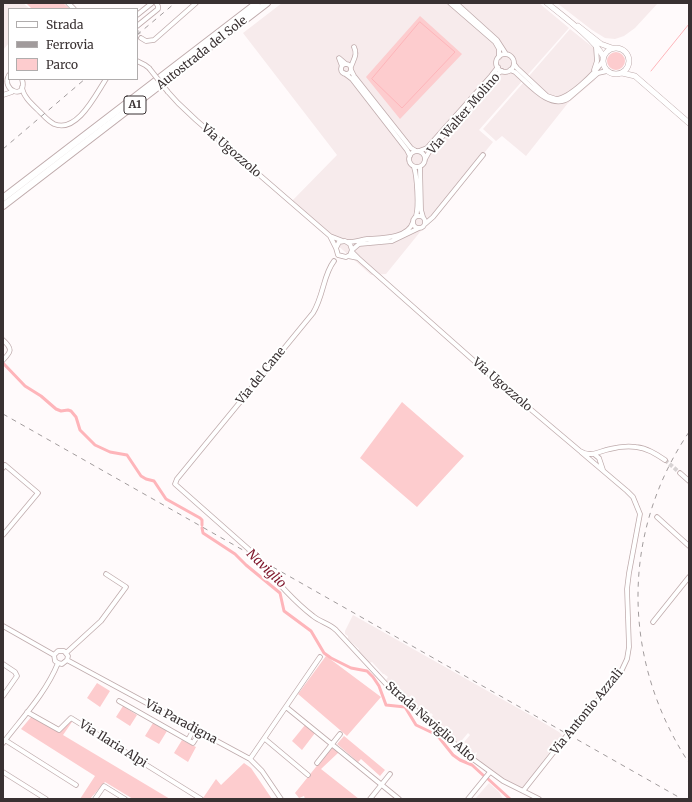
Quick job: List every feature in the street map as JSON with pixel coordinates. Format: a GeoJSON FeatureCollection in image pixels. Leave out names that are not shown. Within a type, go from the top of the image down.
{"type":"FeatureCollection","features":[{"type":"Feature","properties":{"kind":"highway","name":"Autostrada del Sole"},"geometry":{"type":"LineString","coordinates":[[3,198],[257,3]]}},
{"type":"Feature","properties":{"kind":"highway","name":"Autostrada del Sole"},"geometry":{"type":"LineString","coordinates":[[3,206],[267,3]]}},
{"type":"Feature","properties":{"kind":"main road"},"geometry":{"type":"LineString","coordinates":[[547,3],[595,45],[603,59],[607,71],[614,75],[622,73],[635,76]]}},
{"type":"Feature","properties":{"kind":"main road"},"geometry":{"type":"LineString","coordinates":[[565,18],[579,26],[601,44],[612,48],[621,48],[626,53],[629,60],[629,65],[635,76],[689,123]]}},
{"type":"Feature","properties":{"kind":"main road"},"geometry":{"type":"LineString","coordinates":[[603,59],[605,53],[612,48]]}},
{"type":"Feature","properties":{"kind":"main road"},"geometry":{"type":"LineString","coordinates":[[622,73],[629,65]]}},
{"type":"Feature","properties":{"kind":"street"},"geometry":{"type":"LineString","coordinates":[[138,14],[152,3]]}},
{"type":"Feature","properties":{"kind":"street"},"geometry":{"type":"LineString","coordinates":[[138,25],[158,9],[156,3]]}},
{"type":"Feature","properties":{"kind":"street"},"geometry":{"type":"LineString","coordinates":[[141,38],[146,41],[154,40],[196,3]]}},
{"type":"Feature","properties":{"kind":"street"},"geometry":{"type":"LineString","coordinates":[[450,3],[495,42],[499,50],[497,62],[498,67],[502,71],[510,70],[515,72],[546,99],[557,102],[565,101],[598,73],[607,71]]}},
{"type":"Feature","properties":{"kind":"street"},"geometry":{"type":"LineString","coordinates":[[456,3],[497,40],[506,54],[512,57],[517,68],[547,96],[556,99],[567,95],[598,68],[603,59]]}},
{"type":"Feature","properties":{"kind":"street"},"geometry":{"type":"LineString","coordinates":[[588,77],[596,66],[597,61],[595,45]]}},
{"type":"Feature","properties":{"kind":"street"},"geometry":{"type":"LineString","coordinates":[[344,73],[342,71],[353,61],[356,53],[354,47]]}},
{"type":"Feature","properties":{"kind":"street"},"geometry":{"type":"LineString","coordinates":[[499,57],[506,54]]}},
{"type":"Feature","properties":{"kind":"street","name":"Via Ugozzolo"},"geometry":{"type":"LineString","coordinates":[[138,60],[149,68],[168,92],[196,120],[330,236],[345,241],[351,245],[352,251],[358,258],[528,407],[581,452],[599,464]]}},
{"type":"Feature","properties":{"kind":"street"},"geometry":{"type":"LineString","coordinates":[[510,70],[514,64]]}},
{"type":"Feature","properties":{"kind":"street"},"geometry":{"type":"LineString","coordinates":[[344,73],[348,74],[348,66]]}},
{"type":"Feature","properties":{"kind":"street"},"geometry":{"type":"LineString","coordinates":[[348,66],[354,76],[411,148],[418,151]]}},
{"type":"Feature","properties":{"kind":"street","name":"Via Walter Molino"},"geometry":{"type":"LineString","coordinates":[[345,241],[355,242],[364,239],[393,237],[409,229],[416,216],[417,209],[416,174],[414,166],[410,163],[410,156],[413,153],[427,148],[498,67]]}},
{"type":"Feature","properties":{"kind":"street","name":"Via Walter Molino"},"geometry":{"type":"LineString","coordinates":[[425,224],[421,210],[420,167],[424,163],[429,152],[494,78],[502,71]]}},
{"type":"Feature","properties":{"kind":"street"},"geometry":{"type":"LineString","coordinates":[[344,73],[352,79],[407,150],[410,156]]}},
{"type":"Feature","properties":{"kind":"street"},"geometry":{"type":"LineString","coordinates":[[8,76],[5,80],[4,88],[26,96]]}},
{"type":"Feature","properties":{"kind":"street"},"geometry":{"type":"LineString","coordinates":[[22,80],[22,92],[48,120],[54,124],[65,125],[77,120],[105,80]]}},
{"type":"Feature","properties":{"kind":"street"},"geometry":{"type":"LineString","coordinates":[[3,95],[14,92],[22,86],[26,80]]}},
{"type":"Feature","properties":{"kind":"street","name":"Via Walter Molino"},"geometry":{"type":"LineString","coordinates":[[418,151],[424,155],[425,159]]}},
{"type":"Feature","properties":{"kind":"street"},"geometry":{"type":"LineString","coordinates":[[348,256],[356,246],[363,243],[395,240],[422,227],[433,217],[483,155]]}},
{"type":"Feature","properties":{"kind":"street","name":"Via Walter Molino"},"geometry":{"type":"LineString","coordinates":[[414,166],[420,167]]}},
{"type":"Feature","properties":{"kind":"street"},"geometry":{"type":"LineString","coordinates":[[416,216],[420,215],[429,218],[433,217]]}},
{"type":"Feature","properties":{"kind":"street"},"geometry":{"type":"LineString","coordinates":[[413,222],[418,228]]}},
{"type":"Feature","properties":{"kind":"street","name":"Via Ugozzolo"},"geometry":{"type":"LineString","coordinates":[[330,236],[339,255],[358,258]]}},
{"type":"Feature","properties":{"kind":"street"},"geometry":{"type":"LineString","coordinates":[[336,248],[338,244],[345,241]]}},
{"type":"Feature","properties":{"kind":"street","name":"Via del Cane"},"geometry":{"type":"LineString","coordinates":[[175,483],[313,313],[320,298],[328,268],[339,255]]}},
{"type":"Feature","properties":{"kind":"street"},"geometry":{"type":"LineString","coordinates":[[3,340],[10,348],[9,353],[3,360]]}},
{"type":"Feature","properties":{"kind":"street"},"geometry":{"type":"LineString","coordinates":[[581,452],[595,454],[607,450],[635,447],[652,452],[665,460]]}},
{"type":"Feature","properties":{"kind":"street"},"geometry":{"type":"LineString","coordinates":[[595,454],[595,462],[599,464],[602,454],[607,450]]}},
{"type":"Feature","properties":{"kind":"street","name":"Via Antonio Azzali"},"geometry":{"type":"LineString","coordinates":[[523,792],[568,734],[619,676],[627,659],[629,647],[627,589],[640,514],[633,497],[605,472],[599,464]]}},
{"type":"Feature","properties":{"kind":"street"},"geometry":{"type":"LineString","coordinates":[[3,468],[6,466],[38,492],[3,535]]}},
{"type":"Feature","properties":{"kind":"street"},"geometry":{"type":"LineString","coordinates":[[680,473],[689,480]]}},
{"type":"Feature","properties":{"kind":"street","name":"Strada Naviglio Alto"},"geometry":{"type":"LineString","coordinates":[[175,483],[179,489],[253,553],[260,563],[302,607],[313,616],[330,624],[398,697],[442,732],[487,775],[539,799]]}},
{"type":"Feature","properties":{"kind":"street"},"geometry":{"type":"LineString","coordinates":[[657,518],[689,546]]}},
{"type":"Feature","properties":{"kind":"street"},"geometry":{"type":"LineString","coordinates":[[66,653],[100,621],[126,587],[106,574]]}},
{"type":"Feature","properties":{"kind":"street"},"geometry":{"type":"LineString","coordinates":[[653,622],[689,577]]}},
{"type":"Feature","properties":{"kind":"street"},"geometry":{"type":"LineString","coordinates":[[3,626],[54,655]]}},
{"type":"Feature","properties":{"kind":"street"},"geometry":{"type":"LineString","coordinates":[[54,655],[61,650],[68,656],[67,660],[62,664],[58,663]]}},
{"type":"Feature","properties":{"kind":"street"},"geometry":{"type":"LineString","coordinates":[[54,655],[55,661],[58,663]]}},
{"type":"Feature","properties":{"kind":"street"},"geometry":{"type":"LineString","coordinates":[[250,759],[320,657]]}},
{"type":"Feature","properties":{"kind":"street","name":"Via Paradigna"},"geometry":{"type":"LineString","coordinates":[[67,660],[250,759],[262,771],[281,799]]}},
{"type":"Feature","properties":{"kind":"street"},"geometry":{"type":"LineString","coordinates":[[58,663],[53,676],[4,742],[76,785]]}},
{"type":"Feature","properties":{"kind":"street"},"geometry":{"type":"LineString","coordinates":[[3,664],[16,673],[17,676],[3,696]]}},
{"type":"Feature","properties":{"kind":"street"},"geometry":{"type":"LineString","coordinates":[[119,701],[193,743],[200,732]]}},
{"type":"Feature","properties":{"kind":"street"},"geometry":{"type":"LineString","coordinates":[[286,707],[399,799]]}},
{"type":"Feature","properties":{"kind":"street","name":"Via Ilaria Alpi"},"geometry":{"type":"LineString","coordinates":[[27,712],[59,730],[71,718],[201,799]]}},
{"type":"Feature","properties":{"kind":"street"},"geometry":{"type":"LineString","coordinates":[[188,740],[194,729]]}},
{"type":"Feature","properties":{"kind":"street"},"geometry":{"type":"LineString","coordinates":[[317,763],[340,734]]}},
{"type":"Feature","properties":{"kind":"street"},"geometry":{"type":"LineString","coordinates":[[265,739],[308,775]]}},
{"type":"Feature","properties":{"kind":"street"},"geometry":{"type":"LineString","coordinates":[[3,772],[46,799]]}},
{"type":"Feature","properties":{"kind":"street"},"geometry":{"type":"LineString","coordinates":[[370,799],[390,774]]}},
{"type":"Feature","properties":{"kind":"street"},"geometry":{"type":"LineString","coordinates":[[468,799],[487,775]]}},
{"type":"Feature","properties":{"kind":"street"},"geometry":{"type":"LineString","coordinates":[[95,799],[104,786],[125,799]]}},
{"type":"Feature","properties":{"kind":"shaded area"},"geometry":{"type":"Polygon","coordinates":[[[3,3],[23,3],[29,8],[8,8],[8,44],[3,50],[3,3]]]}},
{"type":"Feature","properties":{"kind":"shaded area"},"geometry":{"type":"Polygon","coordinates":[[[282,3],[539,3],[569,28],[479,130],[493,142],[386,274],[371,275],[290,203],[337,155],[243,33],[282,3]]]}},
{"type":"Feature","properties":{"kind":"shaded area"},"geometry":{"type":"Polygon","coordinates":[[[557,3],[658,3],[635,28],[624,36],[615,39],[605,38],[592,30],[557,3]]]}},
{"type":"Feature","properties":{"kind":"shaded area"},"geometry":{"type":"Polygon","coordinates":[[[570,29],[595,49],[600,58],[595,80],[568,103],[526,156],[502,136],[496,141],[483,129],[570,29]]]}},
{"type":"Feature","properties":{"kind":"shaded area"},"geometry":{"type":"Polygon","coordinates":[[[353,615],[539,720],[559,732],[564,737],[555,746],[550,754],[549,753],[524,787],[520,788],[503,779],[474,759],[477,753],[476,752],[472,757],[460,747],[470,735],[468,733],[458,745],[453,740],[455,737],[453,735],[450,737],[444,730],[445,728],[443,727],[441,729],[429,719],[433,715],[431,713],[428,715],[426,713],[424,714],[420,708],[415,708],[403,698],[404,697],[400,694],[399,695],[397,692],[398,688],[396,686],[394,689],[386,680],[388,677],[383,674],[372,662],[370,663],[358,651],[359,649],[348,639],[348,636],[345,634],[353,615]]]}},
{"type":"Feature","properties":{"kind":"shaded area"},"geometry":{"type":"Polygon","coordinates":[[[489,783],[499,792],[503,799],[475,799],[489,783]]]}},
{"type":"Feature","properties":{"kind":"green space"},"geometry":{"type":"Polygon","coordinates":[[[26,3],[63,3],[69,8],[31,8],[26,3]]]}},
{"type":"Feature","properties":{"kind":"green space"},"geometry":{"type":"Polygon","coordinates":[[[420,16],[462,54],[400,119],[366,77],[420,16]]]}},
{"type":"Feature","properties":{"kind":"green space"},"geometry":{"type":"Polygon","coordinates":[[[612,52],[620,52],[625,57],[623,68],[620,70],[612,70],[607,65],[607,57],[612,52]]]}},
{"type":"Feature","properties":{"kind":"green space"},"geometry":{"type":"Polygon","coordinates":[[[402,402],[464,456],[417,507],[360,458],[402,402]]]}},
{"type":"Feature","properties":{"kind":"green space"},"geometry":{"type":"Polygon","coordinates":[[[326,656],[381,697],[347,736],[298,694],[326,656]]]}},
{"type":"Feature","properties":{"kind":"green space"},"geometry":{"type":"Polygon","coordinates":[[[97,683],[110,691],[100,707],[87,698],[97,683]]]}},
{"type":"Feature","properties":{"kind":"green space"},"geometry":{"type":"Polygon","coordinates":[[[123,706],[137,715],[130,726],[116,717],[123,706]]]}},
{"type":"Feature","properties":{"kind":"green space"},"geometry":{"type":"Polygon","coordinates":[[[32,716],[59,732],[71,720],[72,722],[63,735],[170,799],[133,799],[105,782],[90,799],[80,799],[95,776],[21,729],[32,716]]]}},
{"type":"Feature","properties":{"kind":"green space"},"geometry":{"type":"Polygon","coordinates":[[[153,723],[167,731],[159,744],[145,736],[153,723]]]}},
{"type":"Feature","properties":{"kind":"green space"},"geometry":{"type":"Polygon","coordinates":[[[305,725],[315,733],[302,750],[292,741],[305,725]]]}},
{"type":"Feature","properties":{"kind":"green space"},"geometry":{"type":"Polygon","coordinates":[[[344,736],[385,770],[380,776],[361,759],[358,762],[337,744],[344,736]]]}},
{"type":"Feature","properties":{"kind":"green space"},"geometry":{"type":"Polygon","coordinates":[[[182,740],[196,747],[188,762],[174,753],[182,740]]]}},
{"type":"Feature","properties":{"kind":"green space"},"geometry":{"type":"Polygon","coordinates":[[[332,747],[339,752],[321,769],[359,799],[305,799],[304,796],[299,798],[295,793],[332,747]]]}},
{"type":"Feature","properties":{"kind":"green space"},"geometry":{"type":"Polygon","coordinates":[[[244,763],[251,768],[272,799],[203,798],[216,779],[221,785],[244,763]]]}},
{"type":"Feature","properties":{"kind":"waterway"},"geometry":{"type":"LineString","coordinates":[[420,22],[455,52],[402,108],[372,79],[420,22]]}},
{"type":"Feature","properties":{"kind":"waterway"},"geometry":{"type":"LineString","coordinates":[[651,71],[689,24]]}},
{"type":"Feature","properties":{"kind":"waterway","name":"Naviglio"},"geometry":{"type":"LineString","coordinates":[[3,363],[25,386],[41,396],[56,409],[61,411],[71,411],[76,417],[80,430],[95,445],[110,452],[127,455],[141,476],[154,481],[166,499],[200,518],[202,520],[202,525]]}},
{"type":"Feature","properties":{"kind":"waterway","name":"Naviglio"},"geometry":{"type":"LineString","coordinates":[[202,528],[203,533],[235,554],[280,593],[284,611],[311,631],[324,653],[351,668],[367,671],[379,686],[386,705],[405,707],[416,725],[437,735],[453,755],[472,765],[484,776]]}},
{"type":"Feature","properties":{"kind":"waterway","name":"Naviglio"},"geometry":{"type":"LineString","coordinates":[[487,778],[510,799]]}},
{"type":"Feature","properties":{"kind":"tunnel"},"geometry":{"type":"LineString","coordinates":[[138,33],[141,38]]}},
{"type":"Feature","properties":{"kind":"tunnel"},"geometry":{"type":"LineString","coordinates":[[665,460],[680,473]]}},
{"type":"Feature","properties":{"kind":"railway"},"geometry":{"type":"LineString","coordinates":[[138,34],[175,3]]}},
{"type":"Feature","properties":{"kind":"railway"},"geometry":{"type":"LineString","coordinates":[[3,149],[84,80]]}},
{"type":"Feature","properties":{"kind":"railway"},"geometry":{"type":"LineString","coordinates":[[3,414],[682,799]]}},
{"type":"Feature","properties":{"kind":"railway"},"geometry":{"type":"LineString","coordinates":[[689,432],[666,471],[650,512],[641,555],[638,598],[641,640],[651,683],[667,724],[689,763]]}}]}
